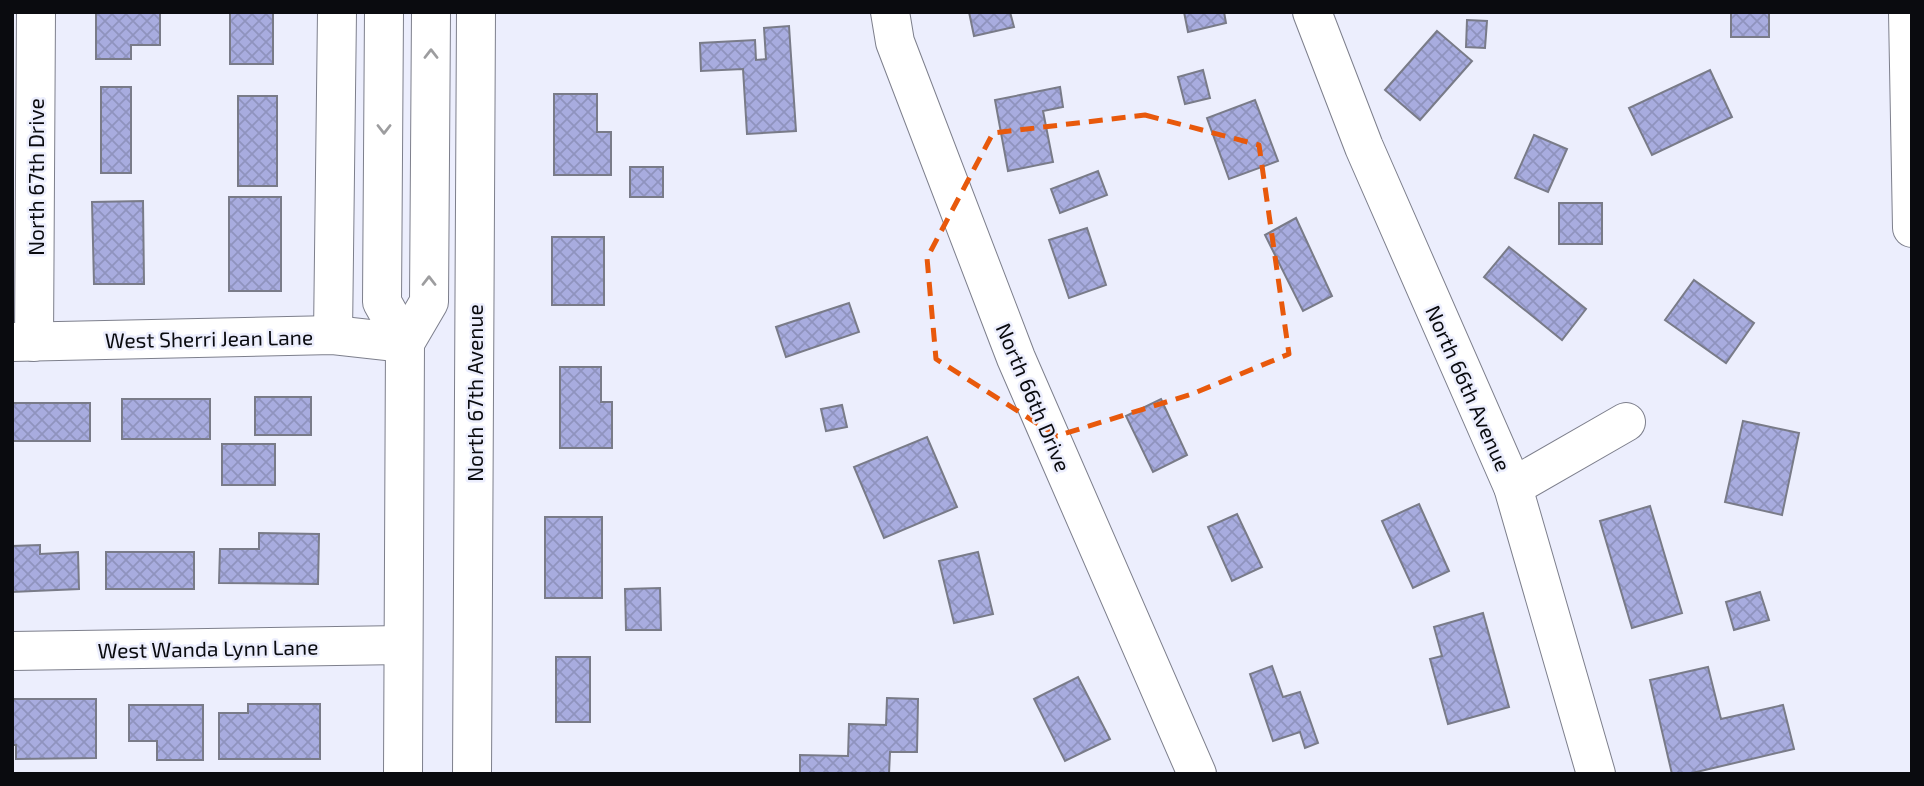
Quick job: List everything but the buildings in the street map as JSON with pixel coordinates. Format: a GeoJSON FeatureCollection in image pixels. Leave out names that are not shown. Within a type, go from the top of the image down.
{"type":"FeatureCollection","features":[{"type":"Feature","properties":{"kind":"street","name":"North 67th Drive"},"geometry":{"type":"LineString","coordinates":[[23,342],[36,12]]}},
{"type":"Feature","properties":{"kind":"street"},"geometry":{"type":"LineString","coordinates":[[332,335],[337,12]]}},
{"type":"Feature","properties":{"kind":"street"},"geometry":{"type":"LineString","coordinates":[[384,12],[383,302],[405,343],[403,774]]}},
{"type":"Feature","properties":{"kind":"street"},"geometry":{"type":"LineString","coordinates":[[405,343],[429,302],[431,12]]}},
{"type":"Feature","properties":{"kind":"street","name":"North 67th Avenue"},"geometry":{"type":"LineString","coordinates":[[472,774],[476,12]]}},
{"type":"Feature","properties":{"kind":"street","name":"North 66th Drive"},"geometry":{"type":"LineString","coordinates":[[890,12],[895,42],[1016,358],[1197,774]]}},
{"type":"Feature","properties":{"kind":"street","name":"North 66th Avenue"},"geometry":{"type":"LineString","coordinates":[[1312,12],[1364,147],[1513,487],[1596,774]]}},
{"type":"Feature","properties":{"kind":"street"},"geometry":{"type":"LineString","coordinates":[[1908,12],[1912,228]]}},
{"type":"Feature","properties":{"kind":"street","name":"West Sherri Jean Lane"},"geometry":{"type":"LineString","coordinates":[[23,342],[332,335],[405,343]]}},
{"type":"Feature","properties":{"kind":"street"},"geometry":{"type":"LineString","coordinates":[[1513,487],[1626,422]]}},
{"type":"Feature","properties":{"kind":"street","name":"West Wanda Lynn Lane"},"geometry":{"type":"LineString","coordinates":[[12,651],[403,645]]}},
{"type":"Feature","properties":{"kind":"highlighted area"},"geometry":{"type":"Polygon","coordinates":[[[1145,115],[1259,145],[1289,354],[1192,394],[1057,436],[936,359],[927,258],[993,133],[1145,115]]]}}]}
